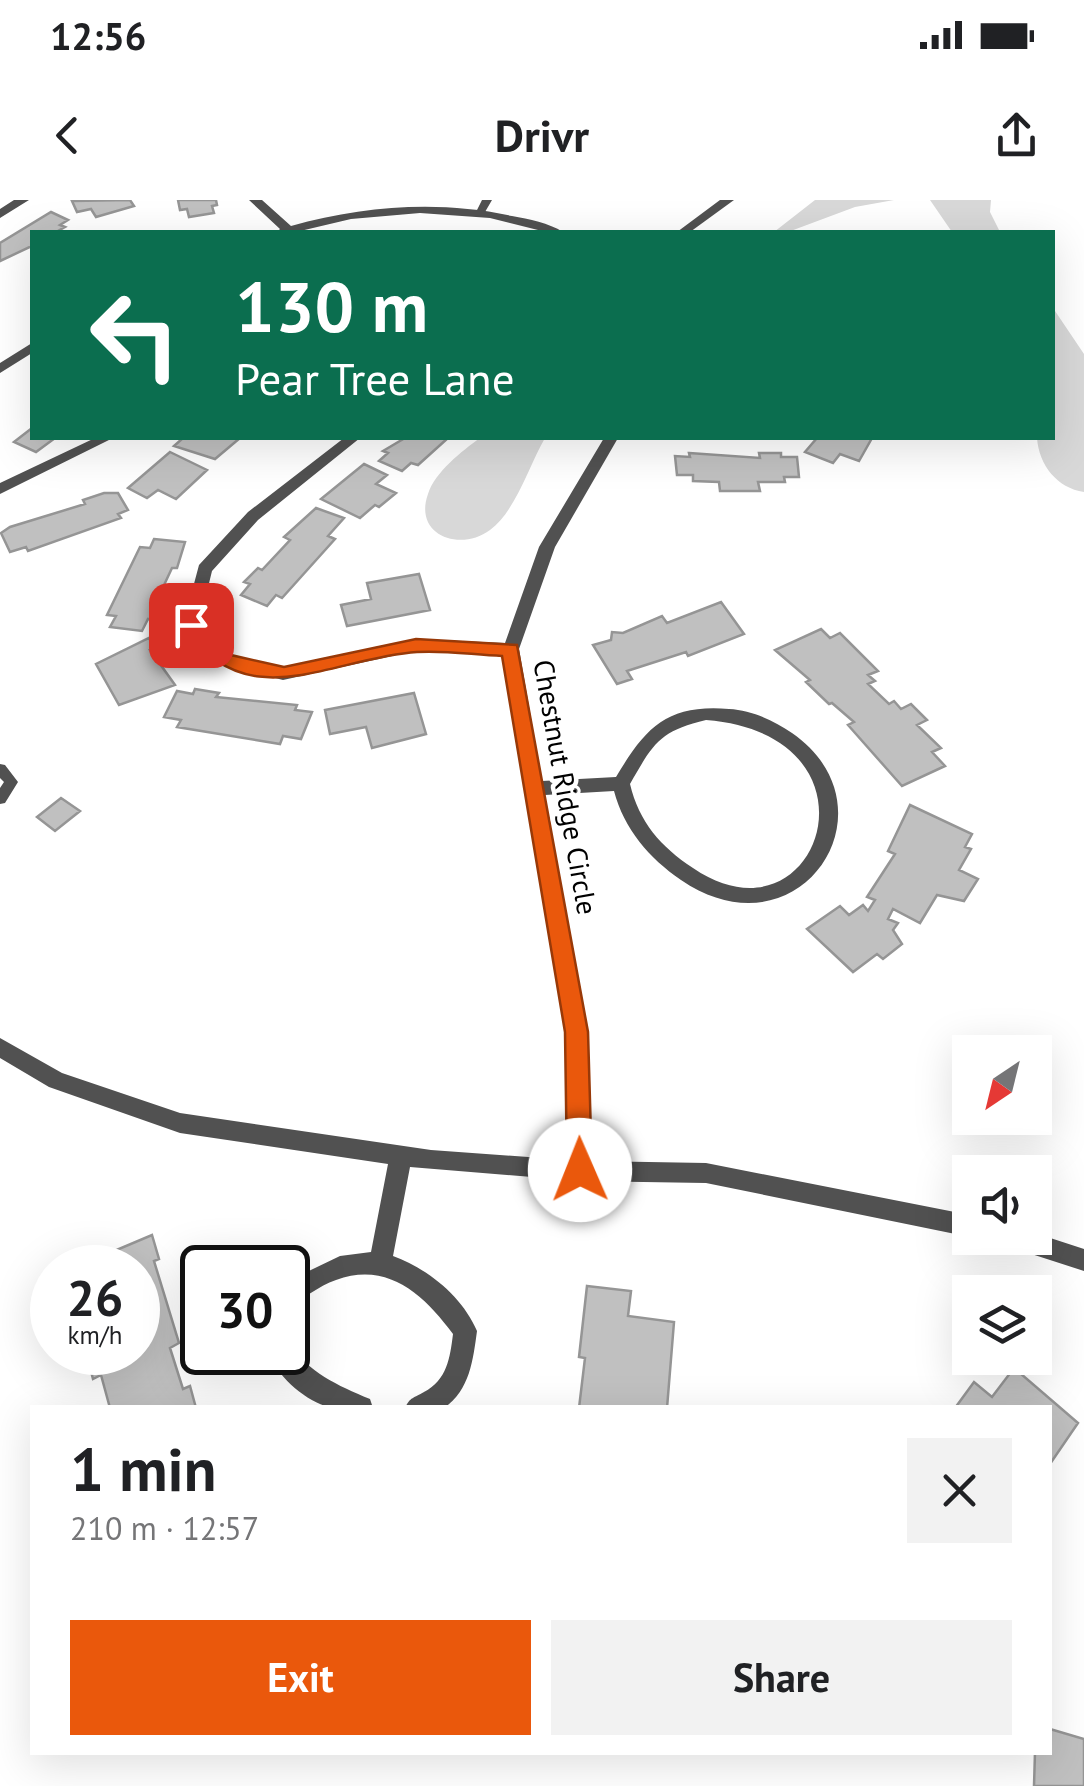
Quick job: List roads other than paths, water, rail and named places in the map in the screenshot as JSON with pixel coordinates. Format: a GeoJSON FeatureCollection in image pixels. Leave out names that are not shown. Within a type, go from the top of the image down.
{"type":"FeatureCollection","features":[{"type":"Feature","properties":{"kind":"street"},"geometry":{"type":"LineString","coordinates":[[0,214],[23,200]]}},
{"type":"Feature","properties":{"kind":"street"},"geometry":{"type":"LineString","coordinates":[[256,200],[285,230]]}},
{"type":"Feature","properties":{"kind":"street"},"geometry":{"type":"LineString","coordinates":[[686,230],[728,200]]}},
{"type":"Feature","properties":{"kind":"street"},"geometry":{"type":"LineString","coordinates":[[296,230],[381,210],[484,205],[552,230]]}},
{"type":"Feature","properties":{"kind":"street"},"geometry":{"type":"LineString","coordinates":[[0,368],[30,349]]}},
{"type":"Feature","properties":{"kind":"street"},"geometry":{"type":"LineString","coordinates":[[0,489],[102,440]]}},
{"type":"Feature","properties":{"kind":"street"},"geometry":{"type":"LineString","coordinates":[[350,440],[253,516],[205,568],[191,625],[225,660],[284,674],[416,646],[511,650]]}},
{"type":"Feature","properties":{"kind":"street","name":"Chestnut Ridge Circle"},"geometry":{"type":"LineString","coordinates":[[580,1170],[576,1032],[511,650],[547,546],[610,440]]}},
{"type":"Feature","properties":{"kind":"street"},"geometry":{"type":"LineString","coordinates":[[710,715],[752,719],[784,734],[810,756],[825,786],[831,817],[827,844],[798,884],[740,900],[702,884],[673,863],[633,821],[620,784],[647,743],[670,721],[710,715]]}},
{"type":"Feature","properties":{"kind":"street"},"geometry":{"type":"LineString","coordinates":[[536,788],[620,784]]}},
{"type":"Feature","properties":{"kind":"street"},"geometry":{"type":"LineString","coordinates":[[0,1046],[56,1080],[180,1123],[400,1155],[580,1170],[706,1173],[952,1222]]}},
{"type":"Feature","properties":{"kind":"street"},"geometry":{"type":"LineString","coordinates":[[381,1261],[400,1155]]}},
{"type":"Feature","properties":{"kind":"street"},"geometry":{"type":"LineString","coordinates":[[1052,1250],[1084,1260]]}},
{"type":"Feature","properties":{"kind":"street"},"geometry":{"type":"LineString","coordinates":[[310,1278],[349,1263],[381,1261],[418,1278],[444,1298],[465,1331],[460,1372],[440,1400],[426,1405]]}},
{"type":"Feature","properties":{"kind":"street"},"geometry":{"type":"LineString","coordinates":[[296,1375],[321,1395],[352,1405]]}},
{"type":"Feature","properties":{"kind":"lane"},"geometry":{"type":"LineString","coordinates":[[0,769],[11,782],[0,799]]}}]}
